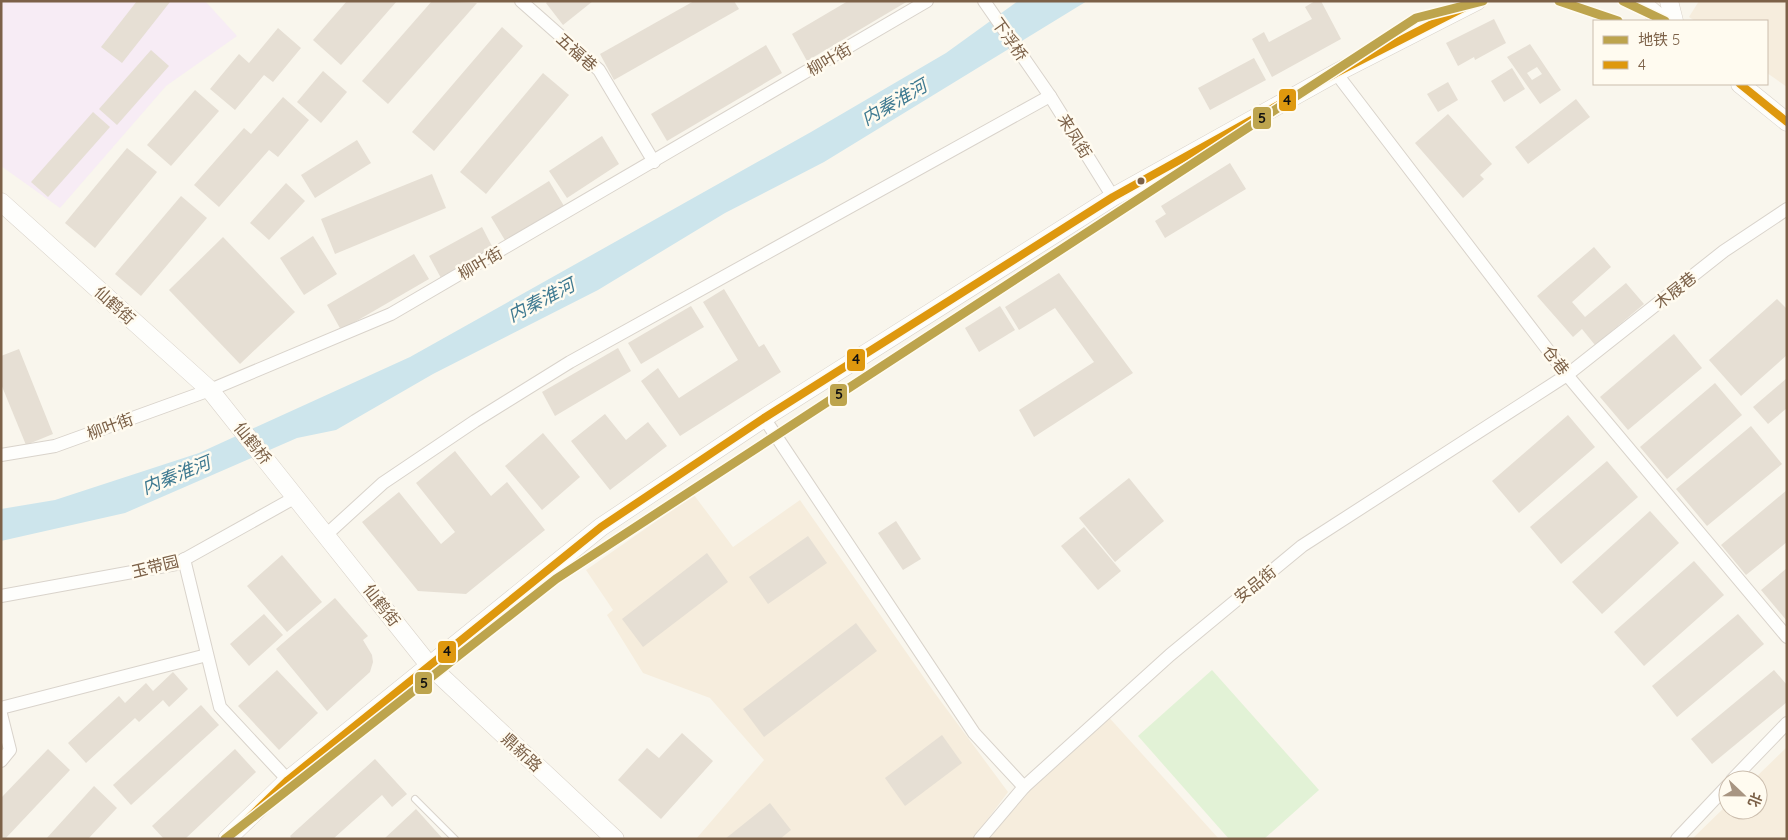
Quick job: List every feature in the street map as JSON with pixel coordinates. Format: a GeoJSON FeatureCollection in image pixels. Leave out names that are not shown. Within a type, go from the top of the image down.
{"type":"FeatureCollection","features":[{"type":"Feature","properties":{"kind":"main road"},"geometry":{"type":"LineString","coordinates":[[227,839],[288,780],[601,527],[764,418],[1113,197],[1336,73],[1477,1]]}},
{"type":"Feature","properties":{"kind":"main road"},"geometry":{"type":"LineString","coordinates":[[1640,1],[1662,20]]}},
{"type":"Feature","properties":{"kind":"main road"},"geometry":{"type":"LineString","coordinates":[[1669,1],[1674,20]]}},
{"type":"Feature","properties":{"kind":"main road"},"geometry":{"type":"LineString","coordinates":[[1741,85],[1787,122]]}},
{"type":"Feature","properties":{"kind":"main road","name":"仙鹤街"},"geometry":{"type":"LineString","coordinates":[[1,202],[210,390],[227,411]]}},
{"type":"Feature","properties":{"kind":"main road","name":"仙鹤桥"},"geometry":{"type":"LineString","coordinates":[[227,411],[279,475]]}},
{"type":"Feature","properties":{"kind":"main road","name":"仙鹤街"},"geometry":{"type":"LineString","coordinates":[[279,475],[294,498],[326,534],[429,665]]}},
{"type":"Feature","properties":{"kind":"main road","name":"鼎新路"},"geometry":{"type":"LineString","coordinates":[[429,665],[615,839]]}},
{"type":"Feature","properties":{"kind":"street","name":"五福巷"},"geometry":{"type":"LineString","coordinates":[[521,1],[599,70],[654,162]]}},
{"type":"Feature","properties":{"kind":"street","name":"柳叶街"},"geometry":{"type":"LineString","coordinates":[[1,455],[55,446],[210,390],[391,314],[927,1]]}},
{"type":"Feature","properties":{"kind":"street","name":"下浮桥"},"geometry":{"type":"LineString","coordinates":[[984,1],[1036,76]]}},
{"type":"Feature","properties":{"kind":"street","name":"仓巷"},"geometry":{"type":"LineString","coordinates":[[1336,73],[1567,375],[1787,637]]}},
{"type":"Feature","properties":{"kind":"street","name":"来凤街"},"geometry":{"type":"LineString","coordinates":[[1036,76],[1113,197]]}},
{"type":"Feature","properties":{"kind":"street"},"geometry":{"type":"LineString","coordinates":[[326,534],[383,483],[475,421],[570,362],[1050,96]]}},
{"type":"Feature","properties":{"kind":"street","name":"木屐巷"},"geometry":{"type":"LineString","coordinates":[[1567,375],[1724,252],[1787,209]]}},
{"type":"Feature","properties":{"kind":"street","name":"安品街"},"geometry":{"type":"LineString","coordinates":[[980,839],[1024,787],[1170,655],[1302,546],[1567,375]]}},
{"type":"Feature","properties":{"kind":"street"},"geometry":{"type":"LineString","coordinates":[[764,418],[974,733],[1024,787]]}},
{"type":"Feature","properties":{"kind":"street","name":"玉带园"},"geometry":{"type":"LineString","coordinates":[[1,596],[176,564],[294,498]]}},
{"type":"Feature","properties":{"kind":"street"},"geometry":{"type":"LineString","coordinates":[[184,559],[220,707],[288,780]]}},
{"type":"Feature","properties":{"kind":"street"},"geometry":{"type":"LineString","coordinates":[[1,708],[207,655]]}},
{"type":"Feature","properties":{"kind":"street"},"geometry":{"type":"LineString","coordinates":[[1,714],[10,750],[1,761]]}},
{"type":"Feature","properties":{"kind":"street"},"geometry":{"type":"LineString","coordinates":[[1741,770],[1787,722]]}},
{"type":"Feature","properties":{"kind":"street"},"geometry":{"type":"LineString","coordinates":[[1677,839],[1718,796]]}},
{"type":"Feature","properties":{"kind":"lane"},"geometry":{"type":"LineString","coordinates":[[415,800],[455,839]]}},
{"type":"Feature","properties":{"kind":"shaded area"},"geometry":{"type":"Polygon","coordinates":[[[1,1],[205,1],[237,36],[166,86],[60,208],[1,166],[1,1]]]}},
{"type":"Feature","properties":{"kind":"shaded area"},"geometry":{"type":"Polygon","coordinates":[[[1699,1],[1787,1],[1787,87],[1768,74],[1768,20],[1694,20],[1689,17],[1699,1]]]}},
{"type":"Feature","properties":{"kind":"shaded area"},"geometry":{"type":"Polygon","coordinates":[[[694,495],[733,547],[800,500],[934,692],[1008,792],[973,839],[696,839],[764,760],[710,698],[643,673],[607,615],[613,610],[586,570],[694,495]]]}},
{"type":"Feature","properties":{"kind":"shaded area"},"geometry":{"type":"Polygon","coordinates":[[[1105,713],[1219,839],[983,839],[1105,713]]]}},
{"type":"Feature","properties":{"kind":"shaded area"},"geometry":{"type":"Polygon","coordinates":[[[1787,747],[1787,839],[1692,839],[1718,814],[1718,820],[1768,820],[1768,770],[1763,770],[1787,747]]]}},
{"type":"Feature","properties":{"kind":"green space"},"geometry":{"type":"Polygon","coordinates":[[[1212,670],[1319,790],[1264,839],[1229,839],[1138,736],[1212,670]]]}},
{"type":"Feature","properties":{"kind":"water","name":"内秦淮河"},"geometry":{"type":"Polygon","coordinates":[[[1018,1],[1087,1],[824,162],[725,213],[598,290],[433,374],[336,430],[297,438],[125,513],[1,541],[1,509],[55,500],[199,453],[410,357],[811,132],[946,53],[1018,1]]]}},
{"type":"Feature","properties":{"kind":"building"},"geometry":{"type":"Polygon","coordinates":[[[137,1],[170,2],[122,63],[101,47],[137,1]]]}},
{"type":"Feature","properties":{"kind":"building"},"geometry":{"type":"Polygon","coordinates":[[[347,1],[397,1],[341,65],[313,40],[347,1]]]}},
{"type":"Feature","properties":{"kind":"building"},"geometry":{"type":"Polygon","coordinates":[[[432,1],[477,3],[388,104],[362,81],[432,1]]]}},
{"type":"Feature","properties":{"kind":"building"},"geometry":{"type":"Polygon","coordinates":[[[548,1],[593,1],[563,25],[546,3],[548,1]]]}},
{"type":"Feature","properties":{"kind":"building"},"geometry":{"type":"Polygon","coordinates":[[[694,1],[734,1],[739,9],[614,80],[600,54],[694,1]]]}},
{"type":"Feature","properties":{"kind":"building"},"geometry":{"type":"Polygon","coordinates":[[[848,1],[908,1],[807,61],[792,34],[848,1]]]}},
{"type":"Feature","properties":{"kind":"building"},"geometry":{"type":"Polygon","coordinates":[[[1315,1],[1321,1],[1341,39],[1272,77],[1252,39],[1264,32],[1269,42],[1312,19],[1305,7],[1315,1]]]}},
{"type":"Feature","properties":{"kind":"building"},"geometry":{"type":"Polygon","coordinates":[[[1494,19],[1506,43],[1475,60],[1474,57],[1458,66],[1446,43],[1494,19]]]}},
{"type":"Feature","properties":{"kind":"building"},"geometry":{"type":"Polygon","coordinates":[[[502,27],[523,46],[434,151],[412,132],[502,27]]]}},
{"type":"Feature","properties":{"kind":"building"},"geometry":{"type":"Polygon","coordinates":[[[278,28],[301,48],[273,82],[264,75],[235,110],[210,89],[239,54],[249,63],[278,28]]]}},
{"type":"Feature","properties":{"kind":"building"},"geometry":{"type":"Polygon","coordinates":[[[1530,44],[1561,90],[1540,104],[1507,57],[1530,44]],[[1537,67],[1527,73],[1532,80],[1542,74],[1537,67]]]}},
{"type":"Feature","properties":{"kind":"building"},"geometry":{"type":"Polygon","coordinates":[[[766,45],[782,73],[667,141],[651,114],[766,45]]]}},
{"type":"Feature","properties":{"kind":"building"},"geometry":{"type":"Polygon","coordinates":[[[151,50],[169,66],[117,125],[99,109],[151,50]]]}},
{"type":"Feature","properties":{"kind":"building"},"geometry":{"type":"Polygon","coordinates":[[[1254,58],[1266,80],[1210,110],[1198,88],[1254,58]]]}},
{"type":"Feature","properties":{"kind":"building"},"geometry":{"type":"Polygon","coordinates":[[[1512,68],[1525,89],[1504,102],[1491,81],[1512,68]]]}},
{"type":"Feature","properties":{"kind":"building"},"geometry":{"type":"Polygon","coordinates":[[[323,71],[347,92],[321,123],[297,102],[323,71]]]}},
{"type":"Feature","properties":{"kind":"building"},"geometry":{"type":"Polygon","coordinates":[[[543,73],[569,95],[486,194],[460,172],[543,73]]]}},
{"type":"Feature","properties":{"kind":"building"},"geometry":{"type":"Polygon","coordinates":[[[1448,82],[1458,100],[1438,112],[1427,94],[1448,82]]]}},
{"type":"Feature","properties":{"kind":"building"},"geometry":{"type":"Polygon","coordinates":[[[195,90],[219,111],[171,166],[147,145],[195,90]]]}},
{"type":"Feature","properties":{"kind":"building"},"geometry":{"type":"Polygon","coordinates":[[[283,97],[309,120],[278,157],[269,150],[219,207],[194,185],[244,128],[251,134],[283,97]]]}},
{"type":"Feature","properties":{"kind":"building"},"geometry":{"type":"Polygon","coordinates":[[[1576,99],[1590,117],[1528,164],[1515,147],[1576,99]]]}},
{"type":"Feature","properties":{"kind":"building"},"geometry":{"type":"Polygon","coordinates":[[[93,112],[110,127],[48,197],[31,182],[93,112]]]}},
{"type":"Feature","properties":{"kind":"building"},"geometry":{"type":"Polygon","coordinates":[[[1448,114],[1492,164],[1480,175],[1484,179],[1463,198],[1415,143],[1448,114]]]}},
{"type":"Feature","properties":{"kind":"building"},"geometry":{"type":"Polygon","coordinates":[[[602,136],[619,164],[567,198],[549,171],[602,136]]]}},
{"type":"Feature","properties":{"kind":"building"},"geometry":{"type":"Polygon","coordinates":[[[357,140],[371,163],[315,198],[301,175],[357,140]]]}},
{"type":"Feature","properties":{"kind":"building"},"geometry":{"type":"Polygon","coordinates":[[[127,148],[157,172],[95,248],[65,223],[127,148]]]}},
{"type":"Feature","properties":{"kind":"building"},"geometry":{"type":"Polygon","coordinates":[[[1230,163],[1246,189],[1165,238],[1155,221],[1166,214],[1161,206],[1230,163]]]}},
{"type":"Feature","properties":{"kind":"building"},"geometry":{"type":"Polygon","coordinates":[[[432,174],[446,208],[335,254],[321,219],[432,174]]]}},
{"type":"Feature","properties":{"kind":"building"},"geometry":{"type":"Polygon","coordinates":[[[549,181],[564,206],[506,242],[491,217],[549,181]]]}},
{"type":"Feature","properties":{"kind":"building"},"geometry":{"type":"Polygon","coordinates":[[[286,183],[305,201],[269,240],[250,223],[286,183]]]}},
{"type":"Feature","properties":{"kind":"building"},"geometry":{"type":"Polygon","coordinates":[[[181,196],[207,218],[141,296],[115,274],[181,196]]]}},
{"type":"Feature","properties":{"kind":"building"},"geometry":{"type":"Polygon","coordinates":[[[482,227],[494,250],[441,278],[429,256],[482,227]]]}},
{"type":"Feature","properties":{"kind":"building"},"geometry":{"type":"Polygon","coordinates":[[[313,236],[337,274],[304,295],[280,258],[313,236]]]}},
{"type":"Feature","properties":{"kind":"building"},"geometry":{"type":"Polygon","coordinates":[[[223,237],[295,312],[240,364],[169,290],[223,237]]]}},
{"type":"Feature","properties":{"kind":"building"},"geometry":{"type":"Polygon","coordinates":[[[1594,247],[1611,267],[1572,302],[1585,317],[1626,283],[1644,304],[1595,345],[1582,329],[1573,337],[1537,296],[1594,247]]]}},
{"type":"Feature","properties":{"kind":"building"},"geometry":{"type":"Polygon","coordinates":[[[414,254],[429,279],[341,330],[327,305],[414,254]]]}},
{"type":"Feature","properties":{"kind":"building"},"geometry":{"type":"Polygon","coordinates":[[[1059,273],[1133,373],[1034,437],[1019,410],[1094,362],[1055,308],[1019,330],[1005,307],[1059,273]]]}},
{"type":"Feature","properties":{"kind":"building"},"geometry":{"type":"Polygon","coordinates":[[[724,289],[759,347],[764,344],[781,372],[680,436],[641,381],[658,368],[679,398],[738,360],[703,302],[724,289]]]}},
{"type":"Feature","properties":{"kind":"building"},"geometry":{"type":"Polygon","coordinates":[[[1777,299],[1787,309],[1787,355],[1741,396],[1709,360],[1777,299]]]}},
{"type":"Feature","properties":{"kind":"building"},"geometry":{"type":"Polygon","coordinates":[[[691,306],[704,327],[641,364],[628,343],[691,306]]]}},
{"type":"Feature","properties":{"kind":"building"},"geometry":{"type":"Polygon","coordinates":[[[1000,306],[1015,330],[979,352],[965,328],[1000,306]]]}},
{"type":"Feature","properties":{"kind":"building"},"geometry":{"type":"Polygon","coordinates":[[[1674,334],[1702,368],[1628,430],[1600,397],[1674,334]]]}},
{"type":"Feature","properties":{"kind":"building"},"geometry":{"type":"Polygon","coordinates":[[[618,348],[631,371],[555,416],[542,392],[618,348]]]}},
{"type":"Feature","properties":{"kind":"building"},"geometry":{"type":"Polygon","coordinates":[[[19,349],[53,434],[26,445],[1,384],[1,356],[19,349]]]}},
{"type":"Feature","properties":{"kind":"building"},"geometry":{"type":"Polygon","coordinates":[[[1787,378],[1787,408],[1768,424],[1753,407],[1787,378]]]}},
{"type":"Feature","properties":{"kind":"building"},"geometry":{"type":"Polygon","coordinates":[[[1715,383],[1742,415],[1667,479],[1640,447],[1715,383]]]}},
{"type":"Feature","properties":{"kind":"building"},"geometry":{"type":"Polygon","coordinates":[[[605,414],[626,440],[648,422],[667,446],[610,490],[571,441],[605,414]]]}},
{"type":"Feature","properties":{"kind":"building"},"geometry":{"type":"Polygon","coordinates":[[[1568,415],[1595,447],[1519,513],[1492,481],[1568,415]]]}},
{"type":"Feature","properties":{"kind":"building"},"geometry":{"type":"Polygon","coordinates":[[[1751,426],[1782,464],[1707,526],[1676,489],[1751,426]]]}},
{"type":"Feature","properties":{"kind":"building"},"geometry":{"type":"Polygon","coordinates":[[[543,433],[580,477],[542,510],[505,466],[543,433]]]}},
{"type":"Feature","properties":{"kind":"building"},"geometry":{"type":"Polygon","coordinates":[[[455,451],[491,496],[507,482],[545,530],[466,594],[418,591],[362,522],[399,492],[441,544],[455,532],[416,483],[455,451]]]}},
{"type":"Feature","properties":{"kind":"building"},"geometry":{"type":"Polygon","coordinates":[[[1607,461],[1638,497],[1561,564],[1530,527],[1607,461]]]}},
{"type":"Feature","properties":{"kind":"building"},"geometry":{"type":"Polygon","coordinates":[[[1129,478],[1164,521],[1115,562],[1079,518],[1129,478]]]}},
{"type":"Feature","properties":{"kind":"building"},"geometry":{"type":"Polygon","coordinates":[[[1787,490],[1787,542],[1746,575],[1721,545],[1787,490]]]}},
{"type":"Feature","properties":{"kind":"building"},"geometry":{"type":"Polygon","coordinates":[[[1650,511],[1679,543],[1602,614],[1572,582],[1650,511]]]}},
{"type":"Feature","properties":{"kind":"building"},"geometry":{"type":"Polygon","coordinates":[[[896,521],[921,559],[903,570],[878,533],[896,521]]]}},
{"type":"Feature","properties":{"kind":"building"},"geometry":{"type":"Polygon","coordinates":[[[1084,527],[1121,571],[1098,590],[1061,546],[1084,527]]]}},
{"type":"Feature","properties":{"kind":"building"},"geometry":{"type":"Polygon","coordinates":[[[808,536],[827,563],[768,604],[749,577],[808,536]]]}},
{"type":"Feature","properties":{"kind":"building"},"geometry":{"type":"Polygon","coordinates":[[[707,553],[728,582],[643,647],[622,619],[707,553]]]}},
{"type":"Feature","properties":{"kind":"building"},"geometry":{"type":"Polygon","coordinates":[[[282,555],[322,602],[287,632],[247,586],[282,555]]]}},
{"type":"Feature","properties":{"kind":"building"},"geometry":{"type":"Polygon","coordinates":[[[1694,561],[1724,595],[1644,666],[1614,632],[1694,561]]]}},
{"type":"Feature","properties":{"kind":"building"},"geometry":{"type":"Polygon","coordinates":[[[1787,568],[1787,621],[1761,590],[1787,568]]]}},
{"type":"Feature","properties":{"kind":"building"},"geometry":{"type":"Polygon","coordinates":[[[335,598],[368,636],[363,640],[372,655],[373,662],[370,672],[327,711],[276,649],[335,598]]]}},
{"type":"Feature","properties":{"kind":"building"},"geometry":{"type":"Polygon","coordinates":[[[264,614],[283,635],[249,666],[230,644],[264,614]]]}},
{"type":"Feature","properties":{"kind":"building"},"geometry":{"type":"Polygon","coordinates":[[[1738,614],[1764,644],[1677,717],[1652,686],[1738,614]]]}},
{"type":"Feature","properties":{"kind":"building"},"geometry":{"type":"Polygon","coordinates":[[[856,623],[877,651],[764,737],[743,709],[856,623]]]}},
{"type":"Feature","properties":{"kind":"building"},"geometry":{"type":"Polygon","coordinates":[[[277,670],[318,713],[279,750],[238,706],[277,670]]]}},
{"type":"Feature","properties":{"kind":"building"},"geometry":{"type":"Polygon","coordinates":[[[1774,670],[1787,685],[1787,702],[1712,764],[1691,739],[1774,670]]]}},
{"type":"Feature","properties":{"kind":"building"},"geometry":{"type":"Polygon","coordinates":[[[173,672],[188,689],[169,707],[163,700],[139,722],[135,718],[86,763],[68,743],[119,696],[125,703],[146,683],[153,691],[173,672]]]}},
{"type":"Feature","properties":{"kind":"building"},"geometry":{"type":"Polygon","coordinates":[[[201,705],[219,725],[131,805],[113,785],[201,705]]]}},
{"type":"Feature","properties":{"kind":"building"},"geometry":{"type":"Polygon","coordinates":[[[682,733],[713,761],[661,819],[618,780],[647,748],[659,758],[682,733]]]}},
{"type":"Feature","properties":{"kind":"building"},"geometry":{"type":"Polygon","coordinates":[[[942,735],[962,763],[905,806],[885,778],[942,735]]]}},
{"type":"Feature","properties":{"kind":"building"},"geometry":{"type":"Polygon","coordinates":[[[48,749],[70,770],[5,839],[1,839],[1,798],[48,749]]]}},
{"type":"Feature","properties":{"kind":"building"},"geometry":{"type":"Polygon","coordinates":[[[235,749],[256,772],[185,839],[164,839],[152,826],[235,749]]]}},
{"type":"Feature","properties":{"kind":"building"},"geometry":{"type":"Polygon","coordinates":[[[375,759],[407,794],[392,807],[382,795],[333,839],[292,839],[290,836],[375,759]]]}},
{"type":"Feature","properties":{"kind":"building"},"geometry":{"type":"Polygon","coordinates":[[[94,786],[117,808],[88,839],[46,839],[94,786]]]}},
{"type":"Feature","properties":{"kind":"building"},"geometry":{"type":"Polygon","coordinates":[[[770,803],[791,830],[780,839],[725,839],[770,803]]]}},
{"type":"Feature","properties":{"kind":"building"},"geometry":{"type":"Polygon","coordinates":[[[416,809],[443,839],[384,839],[416,809]]]}},
{"type":"Feature","properties":{"kind":"metro line","name":"5"},"geometry":{"type":"LineString","coordinates":[[225,839],[556,579],[1416,18],[1483,1]]}},
{"type":"Feature","properties":{"kind":"metro line","name":"5"},"geometry":{"type":"LineString","coordinates":[[1559,1],[1615,20]]}},
{"type":"Feature","properties":{"kind":"metro line","name":"5"},"geometry":{"type":"LineString","coordinates":[[1623,1],[1663,20]]}},
{"type":"Feature","properties":{"kind":"transit line","name":"4"},"geometry":{"type":"LineString","coordinates":[[227,839],[288,780],[601,527],[764,418],[1113,197],[1336,73],[1477,1]]}},
{"type":"Feature","properties":{"kind":"transit line","name":"4"},"geometry":{"type":"LineString","coordinates":[[1741,85],[1787,122]]}}]}
